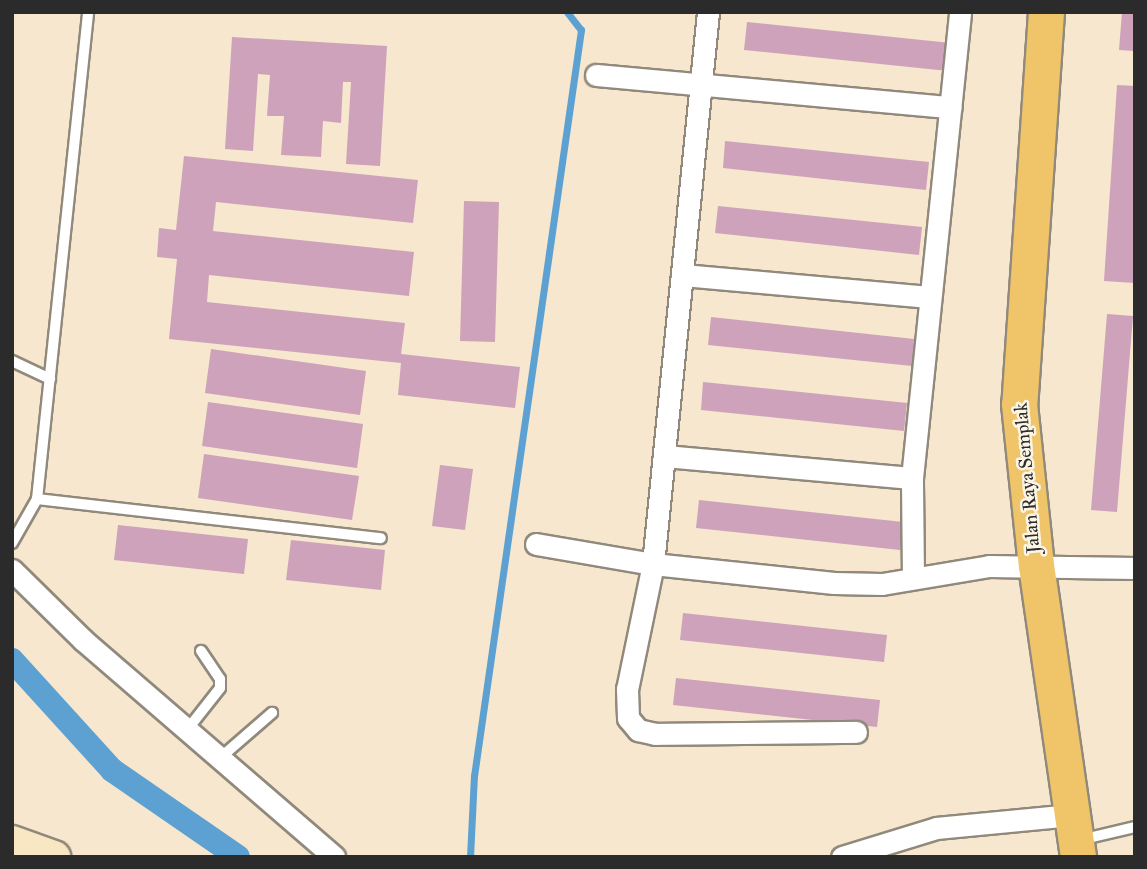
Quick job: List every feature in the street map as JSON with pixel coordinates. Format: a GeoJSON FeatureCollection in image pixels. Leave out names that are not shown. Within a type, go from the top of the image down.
{"type":"FeatureCollection","features":[{"type":"Feature","properties":{"kind":"main road","name":"Jalan Raya Semplak"},"geometry":{"type":"LineString","coordinates":[[1046,12],[1019,404],[1036,565],[1075,837]]}},
{"type":"Feature","properties":{"kind":"main road"},"geometry":{"type":"LineString","coordinates":[[12,842],[54,857]]}},
{"type":"Feature","properties":{"kind":"street"},"geometry":{"type":"LineString","coordinates":[[708,12],[653,564],[626,700],[628,718],[638,730],[694,735],[856,732]]}},
{"type":"Feature","properties":{"kind":"street"},"geometry":{"type":"LineString","coordinates":[[914,578],[912,478],[960,12]]}},
{"type":"Feature","properties":{"kind":"street"},"geometry":{"type":"LineString","coordinates":[[596,75],[951,107]]}},
{"type":"Feature","properties":{"kind":"street"},"geometry":{"type":"LineString","coordinates":[[682,275],[930,297]]}},
{"type":"Feature","properties":{"kind":"street"},"geometry":{"type":"LineString","coordinates":[[664,456],[912,478]]}},
{"type":"Feature","properties":{"kind":"street"},"geometry":{"type":"LineString","coordinates":[[536,544],[653,564],[834,583],[882,584],[989,566],[1135,568]]}},
{"type":"Feature","properties":{"kind":"street"},"geometry":{"type":"LineString","coordinates":[[12,570],[83,640],[334,857]]}},
{"type":"Feature","properties":{"kind":"street"},"geometry":{"type":"LineString","coordinates":[[842,857],[936,828],[1075,837]]}},
{"type":"Feature","properties":{"kind":"lane"},"geometry":{"type":"LineString","coordinates":[[12,543],[37,499],[88,12]]}},
{"type":"Feature","properties":{"kind":"lane"},"geometry":{"type":"LineString","coordinates":[[12,362],[50,379]]}},
{"type":"Feature","properties":{"kind":"lane"},"geometry":{"type":"LineString","coordinates":[[37,499],[381,538]]}},
{"type":"Feature","properties":{"kind":"lane"},"geometry":{"type":"LineString","coordinates":[[187,730],[220,688],[220,679],[201,651]]}},
{"type":"Feature","properties":{"kind":"lane"},"geometry":{"type":"LineString","coordinates":[[220,758],[272,713]]}},
{"type":"Feature","properties":{"kind":"lane"},"geometry":{"type":"LineString","coordinates":[[1075,837],[1135,827]]}},
{"type":"Feature","properties":{"kind":"building"},"geometry":{"type":"Polygon","coordinates":[[[1122,12],[1135,12],[1135,51],[1119,50],[1122,12]]]}},
{"type":"Feature","properties":{"kind":"building"},"geometry":{"type":"Polygon","coordinates":[[[747,22],[951,43],[948,71],[744,50],[747,22]]]}},
{"type":"Feature","properties":{"kind":"building"},"geometry":{"type":"Polygon","coordinates":[[[232,37],[387,46],[380,166],[346,164],[351,82],[343,82],[341,123],[323,121],[321,157],[281,155],[284,116],[267,116],[270,75],[258,74],[253,151],[225,149],[232,37]]]}},
{"type":"Feature","properties":{"kind":"building"},"geometry":{"type":"Polygon","coordinates":[[[1117,85],[1135,86],[1135,283],[1104,281],[1117,85]]]}},
{"type":"Feature","properties":{"kind":"building"},"geometry":{"type":"Polygon","coordinates":[[[725,141],[929,162],[926,190],[723,168],[725,141]]]}},
{"type":"Feature","properties":{"kind":"building"},"geometry":{"type":"Polygon","coordinates":[[[184,156],[418,180],[413,223],[216,202],[213,231],[414,252],[409,296],[209,275],[207,302],[405,323],[401,354],[520,367],[515,408],[398,395],[401,363],[169,339],[177,259],[157,257],[159,228],[176,230],[184,156]]]}},
{"type":"Feature","properties":{"kind":"building"},"geometry":{"type":"Polygon","coordinates":[[[464,201],[499,202],[495,342],[460,341],[464,201]]]}},
{"type":"Feature","properties":{"kind":"building"},"geometry":{"type":"Polygon","coordinates":[[[718,206],[922,227],[919,255],[715,233],[718,206]]]}},
{"type":"Feature","properties":{"kind":"building"},"geometry":{"type":"Polygon","coordinates":[[[1107,314],[1133,316],[1117,512],[1091,510],[1107,314]]]}},
{"type":"Feature","properties":{"kind":"building"},"geometry":{"type":"Polygon","coordinates":[[[711,317],[914,339],[912,366],[708,345],[711,317]]]}},
{"type":"Feature","properties":{"kind":"building"},"geometry":{"type":"Polygon","coordinates":[[[211,349],[366,371],[360,415],[205,393],[211,349]]]}},
{"type":"Feature","properties":{"kind":"building"},"geometry":{"type":"Polygon","coordinates":[[[703,382],[907,403],[904,431],[701,410],[703,382]]]}},
{"type":"Feature","properties":{"kind":"building"},"geometry":{"type":"Polygon","coordinates":[[[208,402],[363,424],[357,468],[202,446],[208,402]]]}},
{"type":"Feature","properties":{"kind":"building"},"geometry":{"type":"Polygon","coordinates":[[[204,454],[359,476],[352,520],[198,498],[204,454]]]}},
{"type":"Feature","properties":{"kind":"building"},"geometry":{"type":"Polygon","coordinates":[[[440,465],[473,469],[465,530],[432,526],[440,465]]]}},
{"type":"Feature","properties":{"kind":"building"},"geometry":{"type":"Polygon","coordinates":[[[699,500],[903,522],[900,550],[696,528],[699,500]]]}},
{"type":"Feature","properties":{"kind":"building"},"geometry":{"type":"Polygon","coordinates":[[[118,525],[248,539],[244,574],[114,560],[118,525]]]}},
{"type":"Feature","properties":{"kind":"building"},"geometry":{"type":"Polygon","coordinates":[[[291,540],[385,550],[381,590],[286,580],[291,540]]]}},
{"type":"Feature","properties":{"kind":"building"},"geometry":{"type":"Polygon","coordinates":[[[683,613],[887,635],[884,662],[680,640],[683,613]]]}},
{"type":"Feature","properties":{"kind":"building"},"geometry":{"type":"Polygon","coordinates":[[[676,678],[880,700],[877,727],[673,705],[676,678]]]}},
{"type":"Feature","properties":{"kind":"waterway"},"geometry":{"type":"LineString","coordinates":[[470,857],[474,776],[581,30],[567,12]]}},
{"type":"Feature","properties":{"kind":"waterway"},"geometry":{"type":"LineString","coordinates":[[12,660],[112,770],[238,857]]}}]}
